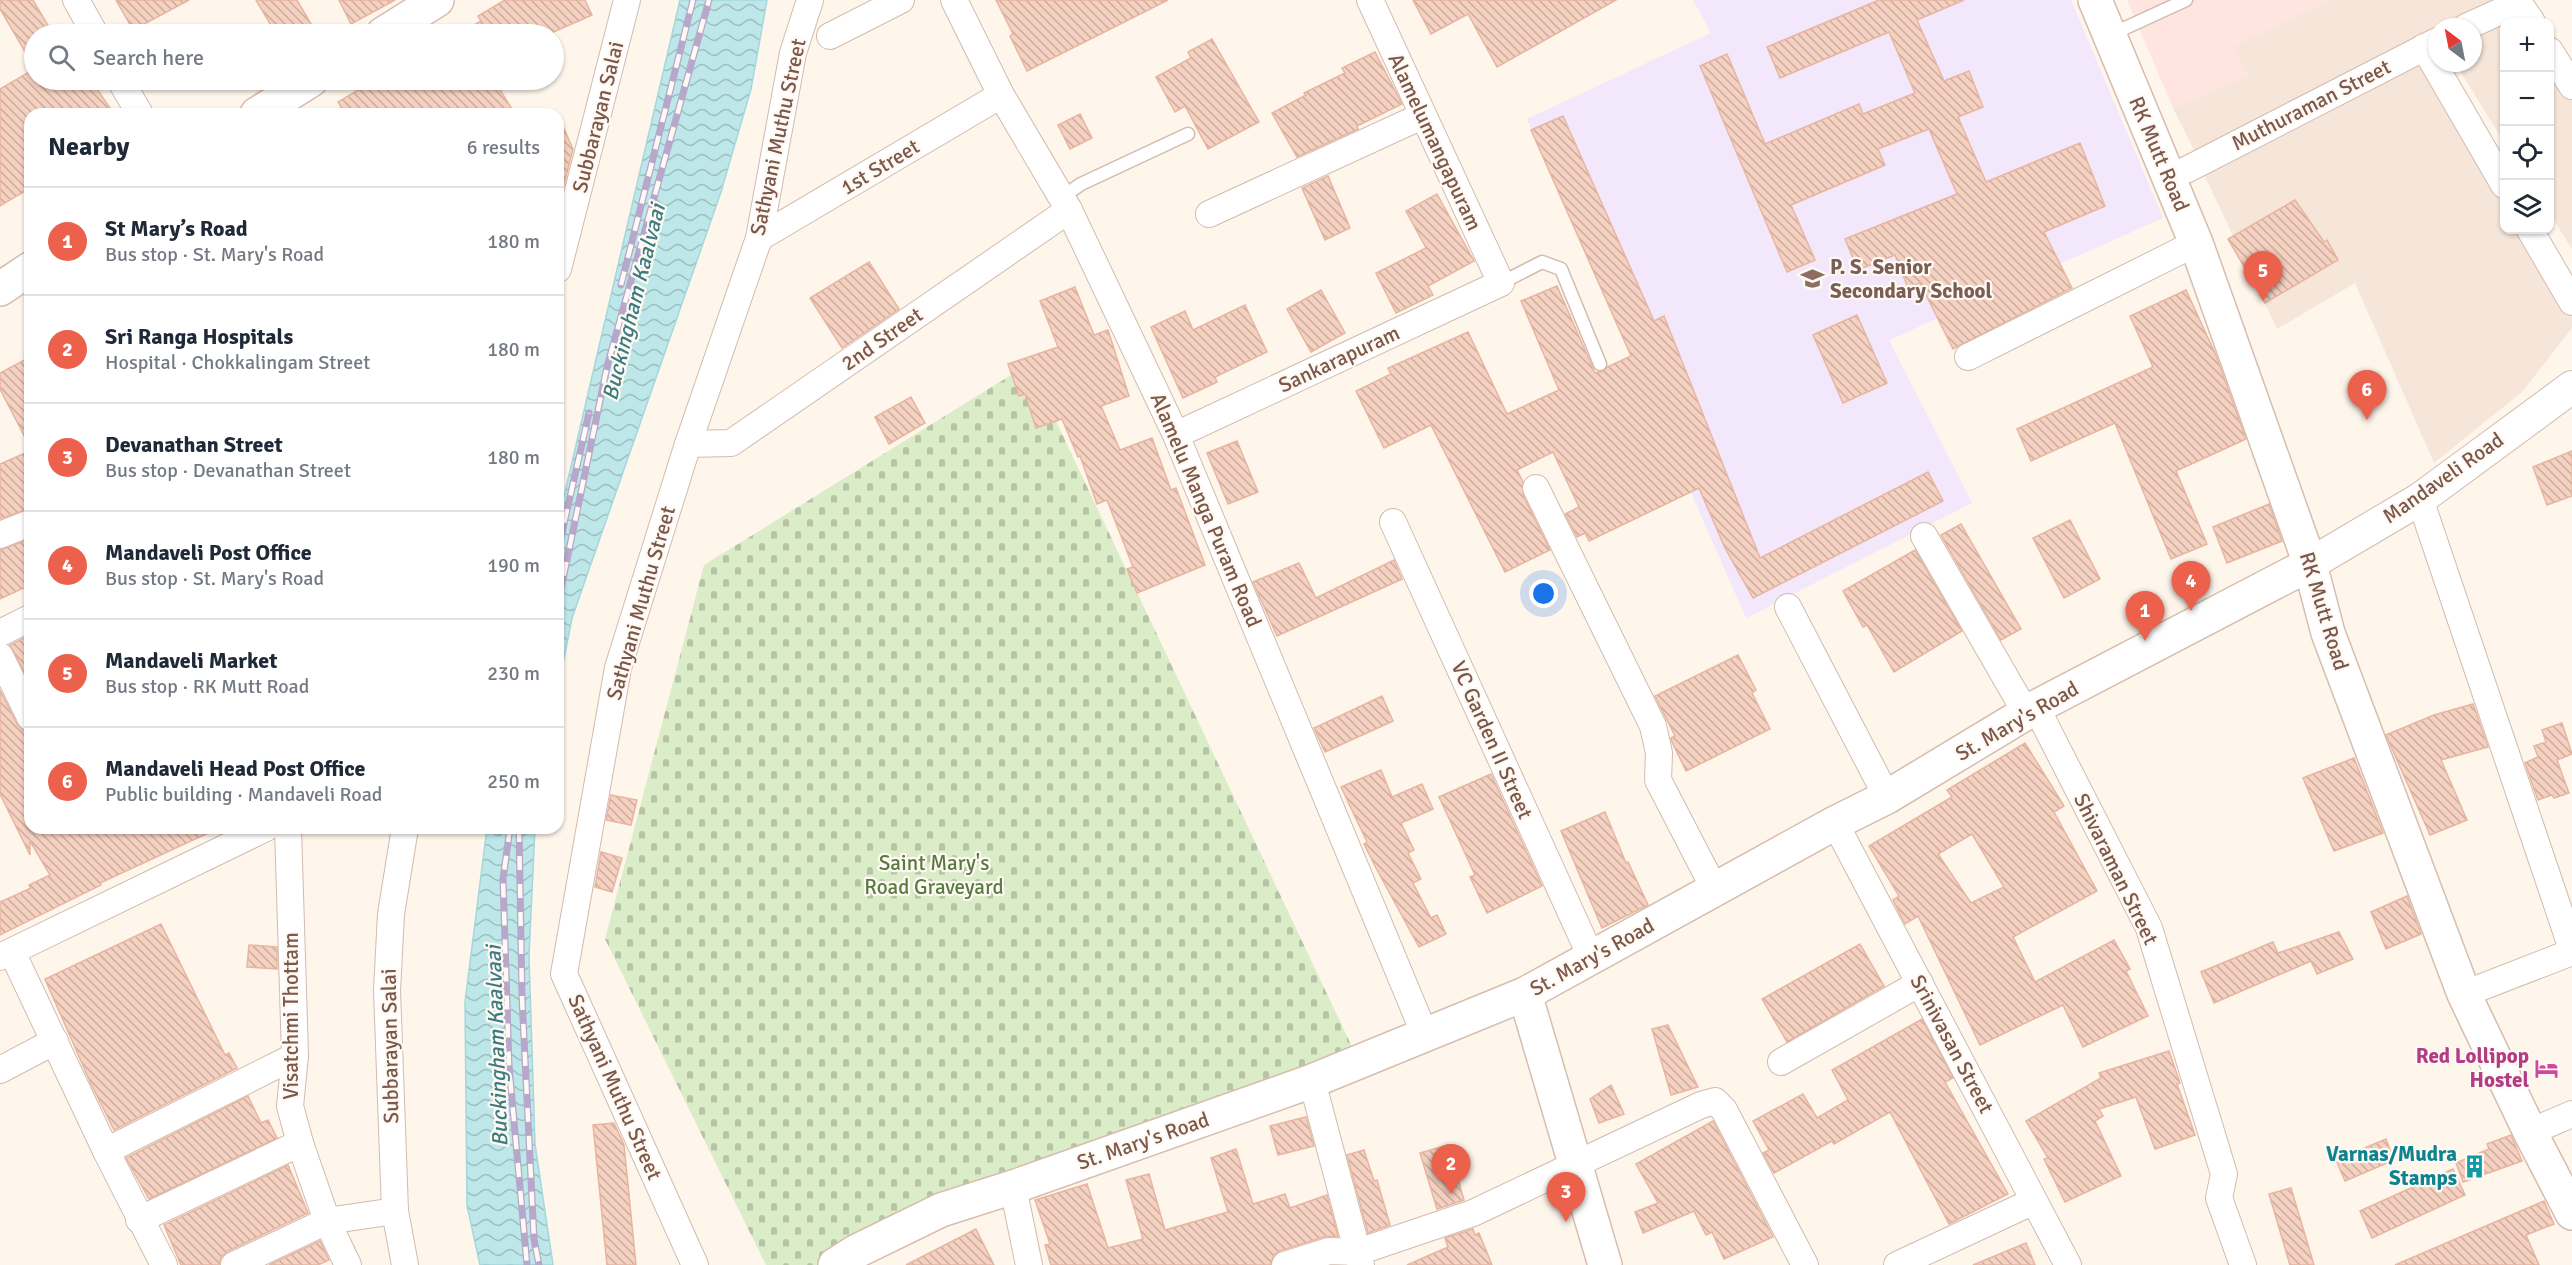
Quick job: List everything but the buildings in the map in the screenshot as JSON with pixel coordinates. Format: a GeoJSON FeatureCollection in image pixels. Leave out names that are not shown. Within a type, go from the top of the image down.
{"type":"FeatureCollection","features":[{"type":"Feature","properties":{"kind":"main road"},"geometry":{"type":"LineString","coordinates":[[399,24],[437,0]]}},
{"type":"Feature","properties":{"kind":"main road","name":"RK Mutt Road"},"geometry":{"type":"LineString","coordinates":[[2095,0],[2196,243],[2310,564],[2328,633],[2464,994],[2572,1213]]}},
{"type":"Feature","properties":{"kind":"main road"},"geometry":{"type":"LineString","coordinates":[[267,108],[295,90]]}},
{"type":"Feature","properties":{"kind":"main road"},"geometry":{"type":"LineString","coordinates":[[0,289],[24,273]]}},
{"type":"Feature","properties":{"kind":"main road","name":"St. Mary's Road"},"geometry":{"type":"LineString","coordinates":[[835,1265],[857,1251],[941,1210],[1013,1187],[1312,1081],[1525,994],[1835,823],[1887,797],[2031,710],[2310,564]]}},
{"type":"Feature","properties":{"kind":"main road"},"geometry":{"type":"LineString","coordinates":[[1525,994],[1605,1265]]}},
{"type":"Feature","properties":{"kind":"street"},"geometry":{"type":"LineString","coordinates":[[76,0],[89,24]]}},
{"type":"Feature","properties":{"kind":"street","name":"Subbarayan Salai"},"geometry":{"type":"LineString","coordinates":[[564,229],[627,0]]}},
{"type":"Feature","properties":{"kind":"street","name":"Sathyani Muthu Street"},"geometry":{"type":"LineString","coordinates":[[695,1265],[564,974],[618,668],[688,444],[759,238],[792,53],[810,0]]}},
{"type":"Feature","properties":{"kind":"street"},"geometry":{"type":"LineString","coordinates":[[830,36],[901,0]]}},
{"type":"Feature","properties":{"kind":"street","name":"Alamelu Manga Puram Road"},"geometry":{"type":"LineString","coordinates":[[954,0],[1001,95],[1065,204],[1176,435],[1425,1035]]}},
{"type":"Feature","properties":{"kind":"street","name":"Alamelumangapuram"},"geometry":{"type":"LineString","coordinates":[[1370,0],[1501,284]]}},
{"type":"Feature","properties":{"kind":"street"},"geometry":{"type":"LineString","coordinates":[[2482,20],[2519,3],[2529,18]]}},
{"type":"Feature","properties":{"kind":"street","name":"Muthuraman Street"},"geometry":{"type":"LineString","coordinates":[[2186,170],[2428,46]]}},
{"type":"Feature","properties":{"kind":"street"},"geometry":{"type":"LineString","coordinates":[[2554,57],[2572,86]]}},
{"type":"Feature","properties":{"kind":"street"},"geometry":{"type":"LineString","coordinates":[[2446,72],[2502,180]]}},
{"type":"Feature","properties":{"kind":"street"},"geometry":{"type":"LineString","coordinates":[[126,90],[136,108]]}},
{"type":"Feature","properties":{"kind":"street","name":"1st Street"},"geometry":{"type":"LineString","coordinates":[[759,238],[1001,95]]}},
{"type":"Feature","properties":{"kind":"street"},"geometry":{"type":"LineString","coordinates":[[1209,214],[1422,116]]}},
{"type":"Feature","properties":{"kind":"street","name":"2nd Street"},"geometry":{"type":"LineString","coordinates":[[688,444],[731,443],[1065,204]]}},
{"type":"Feature","properties":{"kind":"street"},"geometry":{"type":"LineString","coordinates":[[2532,234],[2572,302]]}},
{"type":"Feature","properties":{"kind":"street"},"geometry":{"type":"LineString","coordinates":[[1968,357],[2196,243]]}},
{"type":"Feature","properties":{"kind":"street","name":"Sankarapuram"},"geometry":{"type":"LineString","coordinates":[[1176,435],[1501,284]]}},
{"type":"Feature","properties":{"kind":"street","name":"Mandaveli Road"},"geometry":{"type":"LineString","coordinates":[[2310,564],[2420,499],[2569,384]]}},
{"type":"Feature","properties":{"kind":"street"},"geometry":{"type":"LineString","coordinates":[[1536,488],[1653,726],[1659,753],[1658,780],[1715,890]]}},
{"type":"Feature","properties":{"kind":"street"},"geometry":{"type":"LineString","coordinates":[[2420,499],[2572,951],[2464,994]]}},
{"type":"Feature","properties":{"kind":"street","name":"VC Garden II Street"},"geometry":{"type":"LineString","coordinates":[[1393,522],[1592,959]]}},
{"type":"Feature","properties":{"kind":"street"},"geometry":{"type":"LineString","coordinates":[[0,535],[24,525]]}},
{"type":"Feature","properties":{"kind":"street","name":"Shivaraman Street"},"geometry":{"type":"LineString","coordinates":[[1924,536],[2031,710],[2149,928],[2224,1174],[2219,1198],[2243,1265]]}},
{"type":"Feature","properties":{"kind":"street"},"geometry":{"type":"LineString","coordinates":[[1788,607],[1887,797]]}},
{"type":"Feature","properties":{"kind":"street"},"geometry":{"type":"LineString","coordinates":[[0,633],[24,621]]}},
{"type":"Feature","properties":{"kind":"street"},"geometry":{"type":"LineString","coordinates":[[0,656],[24,705]]}},
{"type":"Feature","properties":{"kind":"street","name":"Srinivasan Street"},"geometry":{"type":"LineString","coordinates":[[1835,823],[2068,1265]]}},
{"type":"Feature","properties":{"kind":"street"},"geometry":{"type":"LineString","coordinates":[[154,1262],[139,1220],[55,1041],[6,954],[254,834]]}},
{"type":"Feature","properties":{"kind":"street","name":"Visatchmi Thottam"},"geometry":{"type":"LineString","coordinates":[[288,834],[295,1056],[290,1106],[300,1143],[327,1221],[348,1265]]}},
{"type":"Feature","properties":{"kind":"street","name":"Subbarayan Salai"},"geometry":{"type":"LineString","coordinates":[[404,834],[391,914],[387,990],[395,1211],[405,1265]]}},
{"type":"Feature","properties":{"kind":"street"},"geometry":{"type":"LineString","coordinates":[[1781,1062],[1920,982]]}},
{"type":"Feature","properties":{"kind":"street"},"geometry":{"type":"LineString","coordinates":[[0,1070],[55,1041]]}},
{"type":"Feature","properties":{"kind":"street"},"geometry":{"type":"LineString","coordinates":[[106,1151],[295,1056]]}},
{"type":"Feature","properties":{"kind":"street"},"geometry":{"type":"LineString","coordinates":[[1312,1081],[1359,1259]]}},
{"type":"Feature","properties":{"kind":"street"},"geometry":{"type":"LineString","coordinates":[[1285,1265],[1329,1251],[1359,1259],[1473,1213],[1701,1105],[1715,1101],[1724,1110],[1804,1265]]}},
{"type":"Feature","properties":{"kind":"street"},"geometry":{"type":"LineString","coordinates":[[2530,1131],[2572,1114]]}},
{"type":"Feature","properties":{"kind":"street"},"geometry":{"type":"LineString","coordinates":[[139,1220],[300,1143]]}},
{"type":"Feature","properties":{"kind":"street"},"geometry":{"type":"LineString","coordinates":[[1013,1187],[1029,1265]]}},
{"type":"Feature","properties":{"kind":"street"},"geometry":{"type":"LineString","coordinates":[[1897,1265],[2034,1201]]}},
{"type":"Feature","properties":{"kind":"street"},"geometry":{"type":"LineString","coordinates":[[234,1265],[327,1221],[395,1211]]}},
{"type":"Feature","properties":{"kind":"lane"},"geometry":{"type":"LineString","coordinates":[[2109,35],[2186,0]]}},
{"type":"Feature","properties":{"kind":"lane"},"geometry":{"type":"LineString","coordinates":[[1065,204],[1082,184],[1188,134]]}},
{"type":"Feature","properties":{"kind":"lane"},"geometry":{"type":"LineString","coordinates":[[1501,284],[1542,262],[1561,269],[1600,364]]}},
{"type":"Feature","properties":{"kind":"shaded area","name":"P. S. Senior Secondary School"},"geometry":{"type":"Polygon","coordinates":[[[1693,0],[2071,0],[2163,218],[1889,340],[1972,503],[1746,618],[1527,119],[1711,33],[1693,0]]]}},
{"type":"Feature","properties":{"kind":"shaded area"},"geometry":{"type":"Polygon","coordinates":[[[2127,0],[2329,0],[2234,47],[2248,76],[2173,108],[2127,0]]]}},
{"type":"Feature","properties":{"kind":"shaded area"},"geometry":{"type":"Polygon","coordinates":[[[2329,0],[2497,0],[2462,18],[2428,18],[2428,36],[2196,154],[2173,108],[2248,76],[2233,47],[2329,0]]]}},
{"type":"Feature","properties":{"kind":"shaded area"},"geometry":{"type":"Polygon","coordinates":[[[2525,2],[2535,18],[2500,18],[2500,136],[2461,72],[2482,72],[2482,29],[2525,2]]]}},
{"type":"Feature","properties":{"kind":"shaded area"},"geometry":{"type":"Polygon","coordinates":[[[2554,46],[2572,74],[2572,249],[2554,220],[2554,46]]]}},
{"type":"Feature","properties":{"kind":"shaded area"},"geometry":{"type":"Polygon","coordinates":[[[2428,58],[2428,72],[2436,72],[2500,181],[2500,234],[2531,234],[2572,302],[2572,328],[2522,392],[2434,463],[2355,283],[2277,329],[2203,172],[2428,58]]]}},
{"type":"Feature","properties":{"kind":"green space","name":"Saint Mary's Road Graveyard"},"geometry":{"type":"Polygon","coordinates":[[[1029,364],[1354,1051],[917,1201],[826,1265],[766,1265],[605,939],[704,565],[1029,364]]]}},
{"type":"Feature","properties":{"kind":"water","name":"Buckingham Kaalvaai"},"geometry":{"type":"Polygon","coordinates":[[[680,0],[767,0],[751,89],[721,192],[572,618],[564,659],[564,496],[680,0]]]}},
{"type":"Feature","properties":{"kind":"water","name":"Buckingham Kaalvaai"},"geometry":{"type":"Polygon","coordinates":[[[486,834],[535,834],[529,956],[535,1144],[553,1265],[480,1265],[467,1206],[465,1002],[486,834]]]}},
{"type":"Feature","properties":{"kind":"railway"},"geometry":{"type":"LineString","coordinates":[[621,285],[693,0]]}},
{"type":"Feature","properties":{"kind":"railway"},"geometry":{"type":"LineString","coordinates":[[564,574],[607,367],[709,0]]}},
{"type":"Feature","properties":{"kind":"railway"},"geometry":{"type":"LineString","coordinates":[[564,523],[589,413]]}},
{"type":"Feature","properties":{"kind":"railway"},"geometry":{"type":"LineString","coordinates":[[509,834],[503,879],[509,1066],[527,1265]]}},
{"type":"Feature","properties":{"kind":"railway"},"geometry":{"type":"LineString","coordinates":[[519,834],[522,998],[534,1239],[539,1265]]}},
{"type":"Feature","properties":{"kind":"place","name":"P. S. Senior Secondary School"},"geometry":{"type":"Point","coordinates":[1812,279]}},
{"type":"Feature","properties":{"kind":"place","name":"Mandaveli Market"},"geometry":{"type":"Point","coordinates":[2263,301]}},
{"type":"Feature","properties":{"kind":"place","name":"Mandaveli Head Post Office"},"geometry":{"type":"Point","coordinates":[2367,420]}},
{"type":"Feature","properties":{"kind":"place","name":"Mandaveli Post Office"},"geometry":{"type":"Point","coordinates":[2191,611]}},
{"type":"Feature","properties":{"kind":"place","name":"St Mary’s Road"},"geometry":{"type":"Point","coordinates":[2145,641]}},
{"type":"Feature","properties":{"kind":"place","name":"Red Lollipop Hostel"},"geometry":{"type":"Point","coordinates":[2547,1068]}},
{"type":"Feature","properties":{"kind":"place","name":"Varnas/Mudra Stamps"},"geometry":{"type":"Point","coordinates":[2475,1166]}},
{"type":"Feature","properties":{"kind":"place","name":"Sri Ranga Hospitals"},"geometry":{"type":"Point","coordinates":[1451,1194]}},
{"type":"Feature","properties":{"kind":"place","name":"Devanathan Street"},"geometry":{"type":"Point","coordinates":[1566,1222]}}]}
